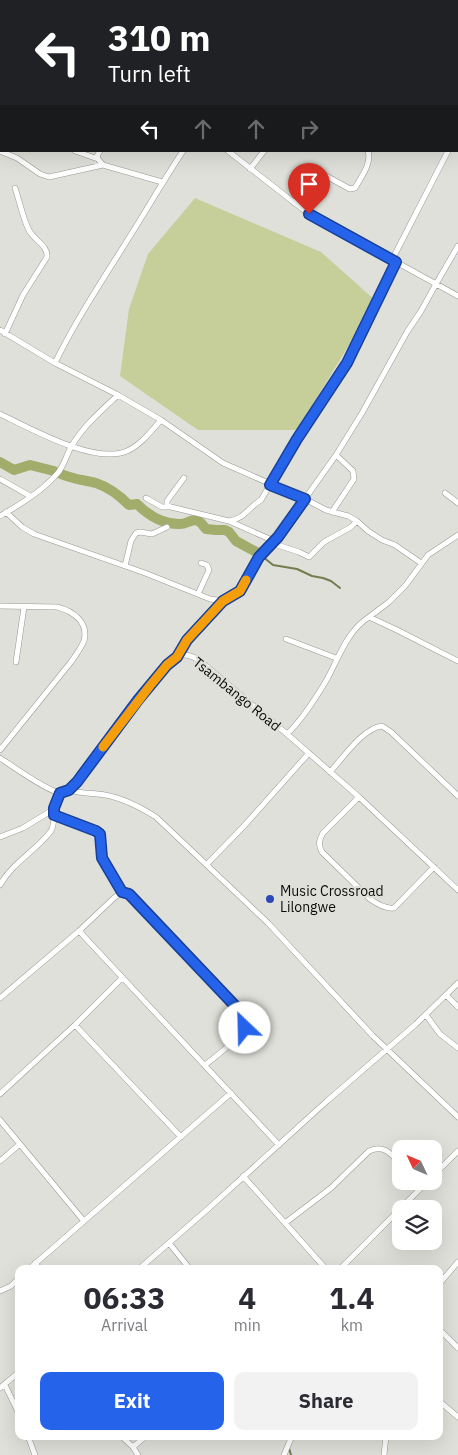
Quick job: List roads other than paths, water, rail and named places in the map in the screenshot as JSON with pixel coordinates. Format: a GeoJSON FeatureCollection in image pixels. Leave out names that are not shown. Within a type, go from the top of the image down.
{"type":"FeatureCollection","features":[{"type":"Feature","properties":{"kind":"street"},"geometry":{"type":"LineString","coordinates":[[2,152],[25,162],[40,174],[49,177],[103,165],[162,182]]}},
{"type":"Feature","properties":{"kind":"street"},"geometry":{"type":"LineString","coordinates":[[78,152],[98,159],[103,165]]}},
{"type":"Feature","properties":{"kind":"street"},"geometry":{"type":"LineString","coordinates":[[98,159],[97,156],[99,152]]}},
{"type":"Feature","properties":{"kind":"street"},"geometry":{"type":"LineString","coordinates":[[55,363],[79,317],[182,152]]}},
{"type":"Feature","properties":{"kind":"street"},"geometry":{"type":"LineString","coordinates":[[229,152],[294,203],[325,224],[458,296]]}},
{"type":"Feature","properties":{"kind":"street"},"geometry":{"type":"LineString","coordinates":[[250,169],[263,152]]}},
{"type":"Feature","properties":{"kind":"street"},"geometry":{"type":"LineString","coordinates":[[294,203],[317,171],[350,189],[355,188],[369,163],[368,152]]}},
{"type":"Feature","properties":{"kind":"street"},"geometry":{"type":"LineString","coordinates":[[229,521],[243,516],[260,500],[347,363],[448,152]]}},
{"type":"Feature","properties":{"kind":"street"},"geometry":{"type":"LineString","coordinates":[[15,188],[30,233],[48,254],[2,332],[161,420],[222,463],[332,512],[348,516],[368,531],[382,540],[395,545],[421,563]]}},
{"type":"Feature","properties":{"kind":"street"},"geometry":{"type":"LineString","coordinates":[[177,657],[187,640],[223,601],[240,591],[259,557],[273,542],[336,456],[407,332],[422,312],[458,246]]}},
{"type":"Feature","properties":{"kind":"street"},"geometry":{"type":"LineString","coordinates":[[0,516],[58,474],[72,446],[87,424],[118,395]]}},
{"type":"Feature","properties":{"kind":"street"},"geometry":{"type":"LineString","coordinates":[[0,414],[50,438],[86,451],[116,454],[134,448],[161,420]]}},
{"type":"Feature","properties":{"kind":"street"},"geometry":{"type":"LineString","coordinates":[[332,512],[354,479],[353,471],[336,456]]}},
{"type":"Feature","properties":{"kind":"street"},"geometry":{"type":"LineString","coordinates":[[171,507],[167,505],[168,501],[184,478]]}},
{"type":"Feature","properties":{"kind":"street"},"geometry":{"type":"LineString","coordinates":[[0,479],[30,496]]}},
{"type":"Feature","properties":{"kind":"street"},"geometry":{"type":"LineString","coordinates":[[445,493],[458,504]]}},
{"type":"Feature","properties":{"kind":"street"},"geometry":{"type":"LineString","coordinates":[[146,498],[158,505],[229,521],[309,557],[324,542],[351,527],[357,521]]}},
{"type":"Feature","properties":{"kind":"street"},"geometry":{"type":"LineString","coordinates":[[6,512],[22,527],[34,534],[198,594],[223,601]]}},
{"type":"Feature","properties":{"kind":"street"},"geometry":{"type":"LineString","coordinates":[[125,566],[131,542],[136,533],[152,534],[166,527]]}},
{"type":"Feature","properties":{"kind":"street"},"geometry":{"type":"LineString","coordinates":[[287,734],[322,687],[336,658],[356,627],[390,602],[405,586],[428,555],[458,535]]}},
{"type":"Feature","properties":{"kind":"street"},"geometry":{"type":"LineString","coordinates":[[198,594],[209,570],[207,565],[201,563]]}},
{"type":"Feature","properties":{"kind":"street"},"geometry":{"type":"LineString","coordinates":[[0,606],[57,606],[70,611],[79,618],[85,635],[80,648],[71,662],[0,750]]}},
{"type":"Feature","properties":{"kind":"street"},"geometry":{"type":"LineString","coordinates":[[16,662],[24,607]]}},
{"type":"Feature","properties":{"kind":"street"},"geometry":{"type":"LineString","coordinates":[[369,618],[458,661]]}},
{"type":"Feature","properties":{"kind":"street"},"geometry":{"type":"LineString","coordinates":[[286,639],[336,658]]}},
{"type":"Feature","properties":{"kind":"street","name":"Tsambango Road"},"geometry":{"type":"LineString","coordinates":[[69,790],[167,665],[177,657],[186,655],[199,660],[287,734],[359,797],[458,889]]}},
{"type":"Feature","properties":{"kind":"street"},"geometry":{"type":"LineString","coordinates":[[330,772],[365,734],[372,729],[382,726],[391,732],[458,796]]}},
{"type":"Feature","properties":{"kind":"street"},"geometry":{"type":"LineString","coordinates":[[207,864],[309,753]]}},
{"type":"Feature","properties":{"kind":"street"},"geometry":{"type":"LineString","coordinates":[[0,758],[50,790],[60,793],[69,790],[78,793],[103,794],[138,806],[156,817],[268,923],[373,1036],[458,1116]]}},
{"type":"Feature","properties":{"kind":"street"},"geometry":{"type":"LineString","coordinates":[[0,885],[16,864],[52,830],[54,825],[54,808],[60,793]]}},
{"type":"Feature","properties":{"kind":"street"},"geometry":{"type":"LineString","coordinates":[[359,797],[323,833],[320,837],[320,847],[322,852],[370,899],[394,908],[434,867]]}},
{"type":"Feature","properties":{"kind":"street"},"geometry":{"type":"LineString","coordinates":[[0,837],[23,828],[54,808]]}},
{"type":"Feature","properties":{"kind":"street"},"geometry":{"type":"LineString","coordinates":[[54,815],[100,834],[102,858],[122,892],[129,894],[240,1011],[245,1020],[245,1028],[240,1035],[205,1066]]}},
{"type":"Feature","properties":{"kind":"street"},"geometry":{"type":"LineString","coordinates":[[0,998],[122,892]]}},
{"type":"Feature","properties":{"kind":"street"},"geometry":{"type":"LineString","coordinates":[[79,931],[279,1145]]}},
{"type":"Feature","properties":{"kind":"street"},"geometry":{"type":"LineString","coordinates":[[0,1094],[122,978]]}},
{"type":"Feature","properties":{"kind":"street"},"geometry":{"type":"LineString","coordinates":[[143,1265],[388,1050],[458,983]]}},
{"type":"Feature","properties":{"kind":"street"},"geometry":{"type":"LineString","coordinates":[[446,995],[458,1006]]}},
{"type":"Feature","properties":{"kind":"street"},"geometry":{"type":"LineString","coordinates":[[426,1015],[440,1034],[458,1048]]}},
{"type":"Feature","properties":{"kind":"street"},"geometry":{"type":"LineString","coordinates":[[75,1024],[181,1137]]}},
{"type":"Feature","properties":{"kind":"street"},"geometry":{"type":"LineString","coordinates":[[35,1263],[231,1093]]}},
{"type":"Feature","properties":{"kind":"street"},"geometry":{"type":"LineString","coordinates":[[0,1120],[83,1220]]}},
{"type":"Feature","properties":{"kind":"street"},"geometry":{"type":"LineString","coordinates":[[0,1161],[20,1144]]}},
{"type":"Feature","properties":{"kind":"street"},"geometry":{"type":"LineString","coordinates":[[285,1223],[331,1188],[369,1152],[375,1149],[382,1149],[392,1156]]}},
{"type":"Feature","properties":{"kind":"street"},"geometry":{"type":"LineString","coordinates":[[442,1167],[458,1151]]}},
{"type":"Feature","properties":{"kind":"street"},"geometry":{"type":"LineString","coordinates":[[243,1176],[322,1265]]}},
{"type":"Feature","properties":{"kind":"street"},"geometry":{"type":"LineString","coordinates":[[344,1265],[417,1190]]}},
{"type":"Feature","properties":{"kind":"street"},"geometry":{"type":"LineString","coordinates":[[168,1243],[187,1265]]}},
{"type":"Feature","properties":{"kind":"street"},"geometry":{"type":"LineString","coordinates":[[443,1279],[458,1262]]}},
{"type":"Feature","properties":{"kind":"street"},"geometry":{"type":"LineString","coordinates":[[0,1291],[15,1282]]}},
{"type":"Feature","properties":{"kind":"street"},"geometry":{"type":"LineString","coordinates":[[443,1333],[458,1348]]}},
{"type":"Feature","properties":{"kind":"street"},"geometry":{"type":"LineString","coordinates":[[15,1375],[2,1386],[15,1407]]}},
{"type":"Feature","properties":{"kind":"street"},"geometry":{"type":"LineString","coordinates":[[443,1404],[458,1417]]}},
{"type":"Feature","properties":{"kind":"street"},"geometry":{"type":"LineString","coordinates":[[29,1440],[35,1455]]}},
{"type":"Feature","properties":{"kind":"street"},"geometry":{"type":"LineString","coordinates":[[125,1440],[138,1455]]}},
{"type":"Feature","properties":{"kind":"street"},"geometry":{"type":"LineString","coordinates":[[133,1447],[141,1440]]}},
{"type":"Feature","properties":{"kind":"street"},"geometry":{"type":"LineString","coordinates":[[284,1455],[290,1440]]}},
{"type":"Feature","properties":{"kind":"street"},"geometry":{"type":"LineString","coordinates":[[384,1455],[386,1440]]}},
{"type":"Feature","properties":{"kind":"waterway"},"geometry":{"type":"LineString","coordinates":[[0,462],[14,470],[30,465],[54,471]]}},
{"type":"Feature","properties":{"kind":"waterway"},"geometry":{"type":"LineString","coordinates":[[61,474],[96,483],[114,492],[129,505],[137,504],[146,512],[162,521],[182,524],[195,520],[206,529],[225,530],[236,541],[260,554]]}},
{"type":"Feature","properties":{"kind":"waterway"},"geometry":{"type":"LineString","coordinates":[[262,556],[273,565],[297,569],[312,576],[331,581],[340,588]]}},
{"type":"Feature","properties":{"kind":"waterway"},"geometry":{"type":"LineString","coordinates":[[289,1448],[291,1455]]}},
{"type":"Feature","properties":{"kind":"place","name":"Music Crossroad Lilongwe"},"geometry":{"type":"Point","coordinates":[270,899]}}]}
